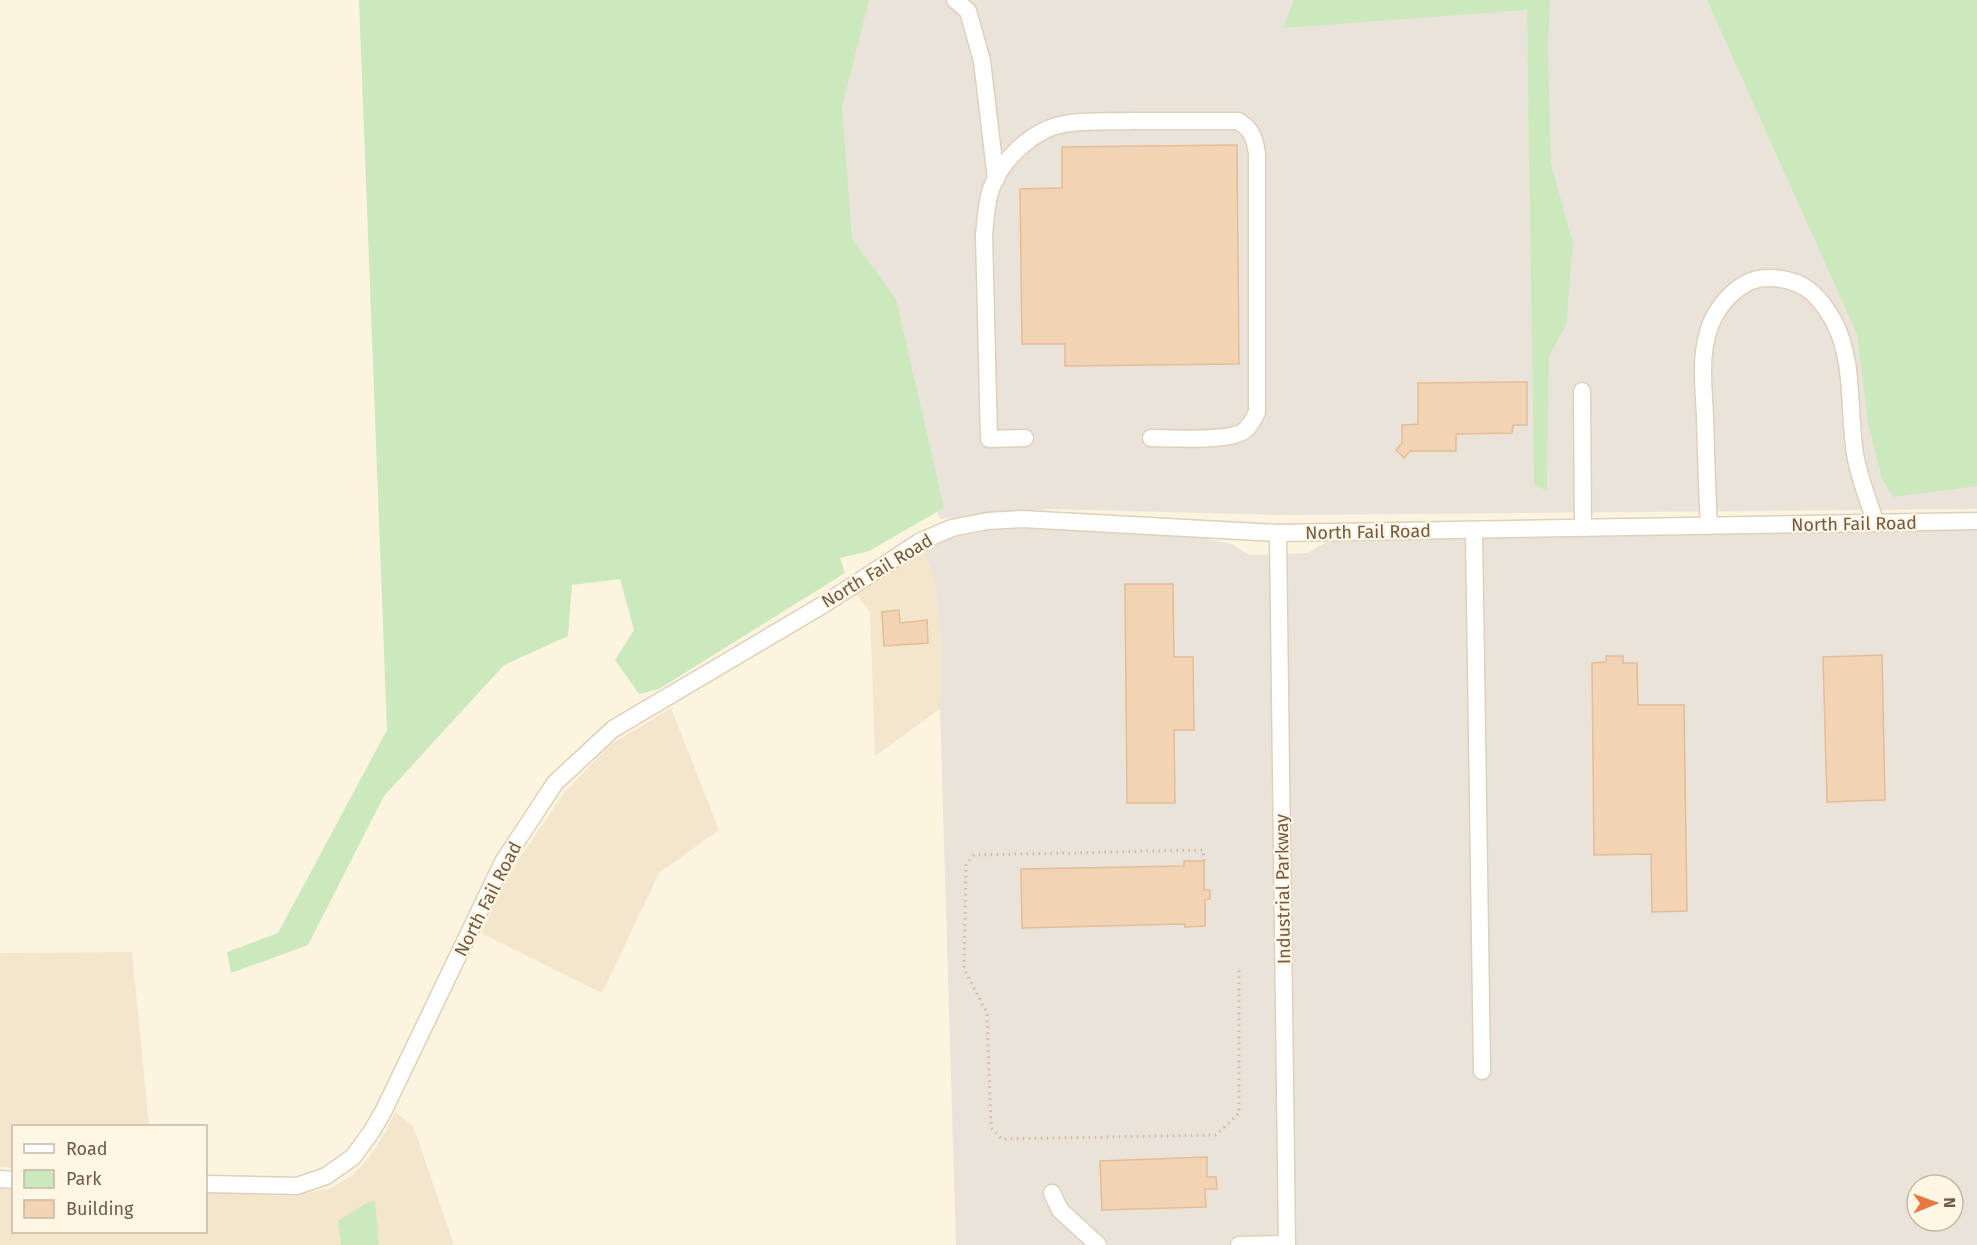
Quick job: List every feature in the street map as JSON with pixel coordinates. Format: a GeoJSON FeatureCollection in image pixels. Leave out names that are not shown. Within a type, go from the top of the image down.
{"type":"FeatureCollection","features":[{"type":"Feature","properties":{"kind":"street"},"geometry":{"type":"LineString","coordinates":[[955,0],[968,11],[982,61],[996,179]]}},
{"type":"Feature","properties":{"kind":"street"},"geometry":{"type":"LineString","coordinates":[[1025,438],[989,439],[984,234],[991,189],[996,179],[1013,154],[1023,145],[1035,136],[1062,124],[1238,121],[1250,130],[1257,154],[1257,412],[1249,427],[1234,436],[1198,439],[1151,438]]}},
{"type":"Feature","properties":{"kind":"street"},"geometry":{"type":"LineString","coordinates":[[1709,526],[1703,372],[1707,335],[1719,308],[1740,286],[1763,278],[1799,283],[1818,298],[1833,321],[1842,342],[1847,364],[1855,456],[1876,523]]}},
{"type":"Feature","properties":{"kind":"street"},"geometry":{"type":"LineString","coordinates":[[1582,391],[1583,528]]}},
{"type":"Feature","properties":{"kind":"street","name":"North Fail Road"},"geometry":{"type":"LineString","coordinates":[[207,1184],[297,1186],[326,1176],[353,1158],[384,1110],[504,862],[555,783],[613,729],[826,603],[921,541],[952,528],[988,521],[1022,519],[1278,534],[1977,521]]}},
{"type":"Feature","properties":{"kind":"street"},"geometry":{"type":"LineString","coordinates":[[1474,530],[1482,1071]]}},
{"type":"Feature","properties":{"kind":"street","name":"Industrial Parkway"},"geometry":{"type":"LineString","coordinates":[[1278,534],[1287,1244]]}},
{"type":"Feature","properties":{"kind":"street"},"geometry":{"type":"LineString","coordinates":[[1052,1193],[1060,1210],[1098,1245]]}},
{"type":"Feature","properties":{"kind":"street"},"geometry":{"type":"LineString","coordinates":[[1239,1245],[1287,1244]]}},
{"type":"Feature","properties":{"kind":"path"},"geometry":{"type":"LineString","coordinates":[[1204,861],[1203,850],[974,855],[966,865],[964,969],[987,1013],[992,1128],[1002,1139],[1216,1136],[1239,1113],[1239,966]]}},
{"type":"Feature","properties":{"kind":"shaded area"},"geometry":{"type":"Polygon","coordinates":[[[822,0],[1905,0],[1977,281],[1977,509],[1279,515],[1049,509],[940,519],[829,231],[822,0]]]}},
{"type":"Feature","properties":{"kind":"shaded area"},"geometry":{"type":"Polygon","coordinates":[[[1033,528],[1194,536],[1231,544],[1250,555],[1308,553],[1323,544],[1354,536],[1395,538],[1977,530],[1977,1245],[956,1245],[940,709],[941,638],[935,581],[923,549],[949,539],[990,530],[1033,528]]]}},
{"type":"Feature","properties":{"kind":"shaded area"},"geometry":{"type":"Polygon","coordinates":[[[923,549],[935,581],[941,638],[940,709],[875,756],[870,612],[855,592],[923,549]]]}},
{"type":"Feature","properties":{"kind":"shaded area"},"geometry":{"type":"Polygon","coordinates":[[[671,708],[719,830],[659,873],[602,993],[481,933],[508,875],[564,793],[610,745],[671,708]]]}},
{"type":"Feature","properties":{"kind":"shaded area"},"geometry":{"type":"Polygon","coordinates":[[[132,952],[149,1125],[12,1125],[12,1168],[0,1167],[0,953],[132,952]]]}},
{"type":"Feature","properties":{"kind":"shaded area"},"geometry":{"type":"Polygon","coordinates":[[[395,1112],[413,1126],[454,1245],[0,1245],[0,1185],[12,1186],[12,1233],[207,1233],[207,1192],[294,1196],[331,1188],[353,1175],[369,1157],[385,1133],[395,1112]]]}},
{"type":"Feature","properties":{"kind":"green space"},"geometry":{"type":"Polygon","coordinates":[[[359,0],[869,0],[842,107],[852,239],[896,299],[944,508],[869,551],[840,558],[845,573],[659,689],[639,694],[615,660],[634,630],[620,579],[572,585],[568,636],[504,665],[384,796],[308,945],[231,973],[227,952],[278,933],[387,730],[359,0]]]}},
{"type":"Feature","properties":{"kind":"green space"},"geometry":{"type":"Polygon","coordinates":[[[1294,0],[1550,0],[1548,47],[1551,164],[1573,243],[1566,325],[1549,356],[1547,490],[1534,486],[1527,10],[1283,28],[1294,0]]]}},
{"type":"Feature","properties":{"kind":"green space"},"geometry":{"type":"Polygon","coordinates":[[[1707,0],[1977,0],[1977,486],[1893,497],[1882,479],[1868,423],[1857,334],[1707,0]]]}},
{"type":"Feature","properties":{"kind":"green space"},"geometry":{"type":"Polygon","coordinates":[[[375,1201],[379,1245],[341,1245],[338,1221],[368,1202],[375,1201]]]}},
{"type":"Feature","properties":{"kind":"building"},"geometry":{"type":"Polygon","coordinates":[[[1237,145],[1239,364],[1065,366],[1065,344],[1022,344],[1020,189],[1062,188],[1062,147],[1237,145]]]}},
{"type":"Feature","properties":{"kind":"building"},"geometry":{"type":"Polygon","coordinates":[[[1527,382],[1527,425],[1513,425],[1512,433],[1456,434],[1456,451],[1410,451],[1404,458],[1396,450],[1402,443],[1402,425],[1418,424],[1418,383],[1527,382]]]}},
{"type":"Feature","properties":{"kind":"building"},"geometry":{"type":"Polygon","coordinates":[[[1125,584],[1173,584],[1174,657],[1193,657],[1194,730],[1174,730],[1175,803],[1127,803],[1125,584]]]}},
{"type":"Feature","properties":{"kind":"building"},"geometry":{"type":"Polygon","coordinates":[[[899,610],[900,623],[927,620],[928,643],[884,646],[882,612],[899,610]]]}},
{"type":"Feature","properties":{"kind":"building"},"geometry":{"type":"Polygon","coordinates":[[[1882,655],[1885,800],[1827,802],[1823,657],[1882,655]]]}},
{"type":"Feature","properties":{"kind":"building"},"geometry":{"type":"Polygon","coordinates":[[[1606,656],[1623,656],[1623,663],[1637,663],[1638,705],[1684,705],[1687,911],[1652,912],[1651,854],[1594,855],[1592,663],[1606,662],[1606,656]]]}},
{"type":"Feature","properties":{"kind":"building"},"geometry":{"type":"Polygon","coordinates":[[[1184,861],[1204,861],[1204,890],[1210,890],[1210,899],[1205,900],[1205,926],[1185,927],[1185,924],[1022,928],[1021,869],[1184,866],[1184,861]]]}},
{"type":"Feature","properties":{"kind":"building"},"geometry":{"type":"Polygon","coordinates":[[[1207,1157],[1207,1177],[1216,1177],[1217,1189],[1205,1189],[1206,1207],[1102,1210],[1100,1161],[1207,1157]]]}}]}
